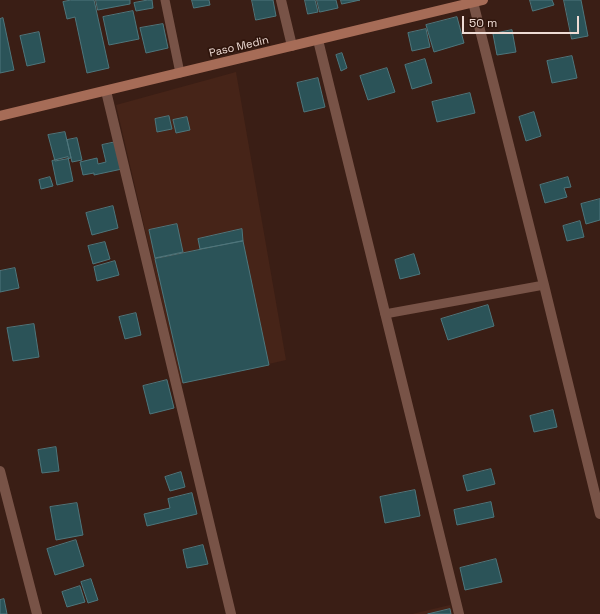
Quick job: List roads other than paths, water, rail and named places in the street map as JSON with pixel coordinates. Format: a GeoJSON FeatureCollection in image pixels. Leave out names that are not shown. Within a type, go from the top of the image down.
{"type":"FeatureCollection","features":[{"type":"Feature","properties":{"kind":"street"},"geometry":{"type":"LineString","coordinates":[[281,0],[292,46]]}},
{"type":"Feature","properties":{"kind":"street","name":"Paso Medin"},"geometry":{"type":"LineString","coordinates":[[0,116],[478,1]]}},
{"type":"Feature","properties":{"kind":"street"},"geometry":{"type":"LineString","coordinates":[[478,1],[544,284],[600,514]]}},
{"type":"Feature","properties":{"kind":"street"},"geometry":{"type":"LineString","coordinates":[[318,40],[459,614]]}},
{"type":"Feature","properties":{"kind":"street"},"geometry":{"type":"LineString","coordinates":[[106,91],[232,614]]}},
{"type":"Feature","properties":{"kind":"street"},"geometry":{"type":"LineString","coordinates":[[0,472],[37,614]]}},
{"type":"Feature","properties":{"kind":"lane"},"geometry":{"type":"LineString","coordinates":[[165,0],[180,73]]}},
{"type":"Feature","properties":{"kind":"lane"},"geometry":{"type":"LineString","coordinates":[[385,314],[544,284]]}}]}
